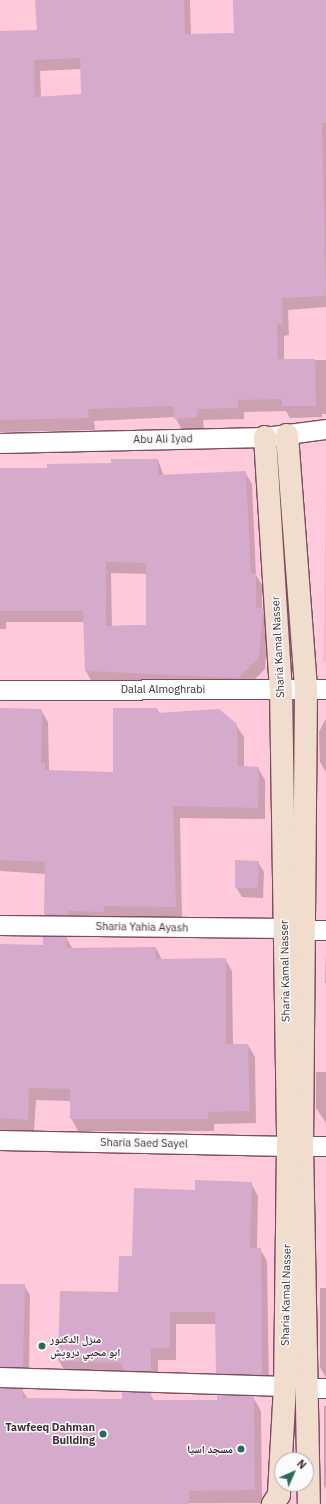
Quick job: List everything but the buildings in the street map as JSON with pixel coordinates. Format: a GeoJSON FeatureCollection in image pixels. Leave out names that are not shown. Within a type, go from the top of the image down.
{"type":"FeatureCollection","features":[{"type":"Feature","properties":{"kind":"main road","name":"Sharia Kamal Nasser"},"geometry":{"type":"LineString","coordinates":[[273,1504],[279,1495],[295,1146],[316,930],[316,689],[288,435]]}},
{"type":"Feature","properties":{"kind":"main road","name":"Sharia Kamal Nasser"},"geometry":{"type":"LineString","coordinates":[[265,437],[281,688],[284,928],[295,1146],[316,1388],[310,1504]]}},
{"type":"Feature","properties":{"kind":"street","name":"Abu Ali Iyad"},"geometry":{"type":"LineString","coordinates":[[0,443],[265,437],[326,429]]}},
{"type":"Feature","properties":{"kind":"street","name":"Dalal Almoghrabi"},"geometry":{"type":"LineString","coordinates":[[0,690],[316,689]]}},
{"type":"Feature","properties":{"kind":"street","name":"Sharia Yahia Ayash"},"geometry":{"type":"LineString","coordinates":[[0,925],[284,928]]}},
{"type":"Feature","properties":{"kind":"street","name":"Sharia Saed Sayel"},"geometry":{"type":"LineString","coordinates":[[0,1140],[326,1146]]}},
{"type":"Feature","properties":{"kind":"street"},"geometry":{"type":"LineString","coordinates":[[0,1376],[285,1386]]}},
{"type":"Feature","properties":{"kind":"shaded area"},"geometry":{"type":"Polygon","coordinates":[[[326,489],[326,663],[323,661],[326,489]]]}},
{"type":"Feature","properties":{"kind":"place","name":"منزل الدكتور ابو محيي درويش"},"geometry":{"type":"Point","coordinates":[42,1346]}},
{"type":"Feature","properties":{"kind":"place","name":"Tawfeeq Dahman Building"},"geometry":{"type":"Point","coordinates":[103,1434]}},
{"type":"Feature","properties":{"kind":"place","name":"مسجد اسيا"},"geometry":{"type":"Point","coordinates":[241,1449]}}]}
